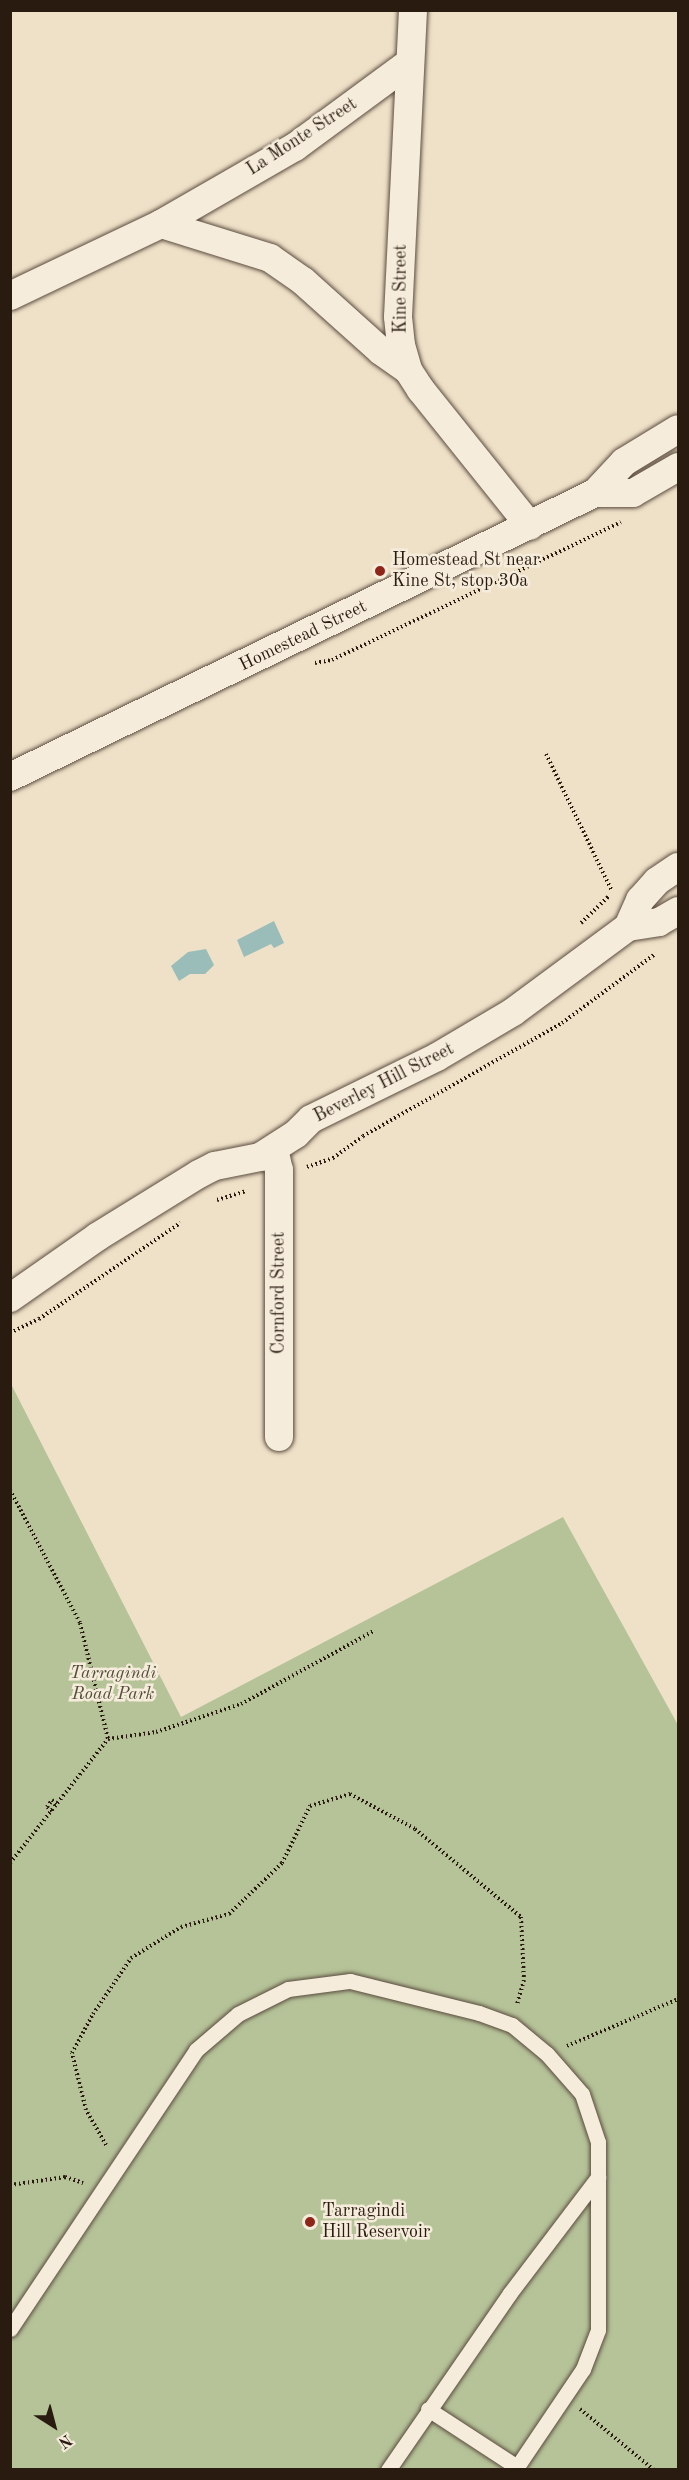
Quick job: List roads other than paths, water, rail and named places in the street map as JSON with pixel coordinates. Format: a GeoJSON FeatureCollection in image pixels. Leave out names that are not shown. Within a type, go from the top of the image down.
{"type":"FeatureCollection","features":[{"type":"Feature","properties":{"kind":"street","name":"Kine Street"},"geometry":{"type":"LineString","coordinates":[[413,10],[398,316],[408,370],[530,526]]}},
{"type":"Feature","properties":{"kind":"street","name":"La Monte Street"},"geometry":{"type":"LineString","coordinates":[[10,296],[161,224],[295,147],[409,63]]}},
{"type":"Feature","properties":{"kind":"street"},"geometry":{"type":"LineString","coordinates":[[161,224],[270,258],[303,281],[381,351],[408,370]]}},
{"type":"Feature","properties":{"kind":"street","name":"Homestead Street"},"geometry":{"type":"LineString","coordinates":[[10,777],[595,493],[624,462],[678,429]]}},
{"type":"Feature","properties":{"kind":"street","name":"Homestead Street"},"geometry":{"type":"LineString","coordinates":[[595,493],[633,494],[678,467]]}},
{"type":"Feature","properties":{"kind":"street","name":"Beverley Hill Street"},"geometry":{"type":"LineString","coordinates":[[628,927],[640,900],[657,881],[678,867]]}},
{"type":"Feature","properties":{"kind":"street","name":"Beverley Hill Street"},"geometry":{"type":"LineString","coordinates":[[10,1298],[97,1237],[199,1174],[274,1149],[311,1119],[437,1057],[513,1012],[628,927],[658,922],[678,911]]}},
{"type":"Feature","properties":{"kind":"street","name":"Cornford Street"},"geometry":{"type":"LineString","coordinates":[[274,1149],[279,1179],[279,1437]]}},
{"type":"Feature","properties":{"kind":"lane"},"geometry":{"type":"LineString","coordinates":[[10,2329],[196,2050],[238,2014],[288,1989],[350,1981],[512,2025],[547,2054],[582,2094],[598,2142],[598,2330],[582,2369],[516,2468],[428,2409]]}},
{"type":"Feature","properties":{"kind":"lane"},"geometry":{"type":"LineString","coordinates":[[388,2469],[428,2409],[598,2177]]}},
{"type":"Feature","properties":{"kind":"water"},"geometry":{"type":"Polygon","coordinates":[[[274,921],[284,943],[274,948],[271,944],[244,957],[237,940],[274,921]]]}},
{"type":"Feature","properties":{"kind":"water"},"geometry":{"type":"Polygon","coordinates":[[[206,949],[214,965],[205,974],[190,974],[179,981],[171,966],[188,952],[206,949]]]}},
{"type":"Feature","properties":{"kind":"place","name":"Homestead St near Kine St, stop 30a"},"geometry":{"type":"Point","coordinates":[380,571]}},
{"type":"Feature","properties":{"kind":"place","name":"Tarragindi Hill Reservoir"},"geometry":{"type":"Point","coordinates":[310,2222]}},
{"type":"Feature","properties":{"kind":"park label","name":"Tarragindi Road Park"},"geometry":{"type":"Point","coordinates":[113,1684]}}]}
